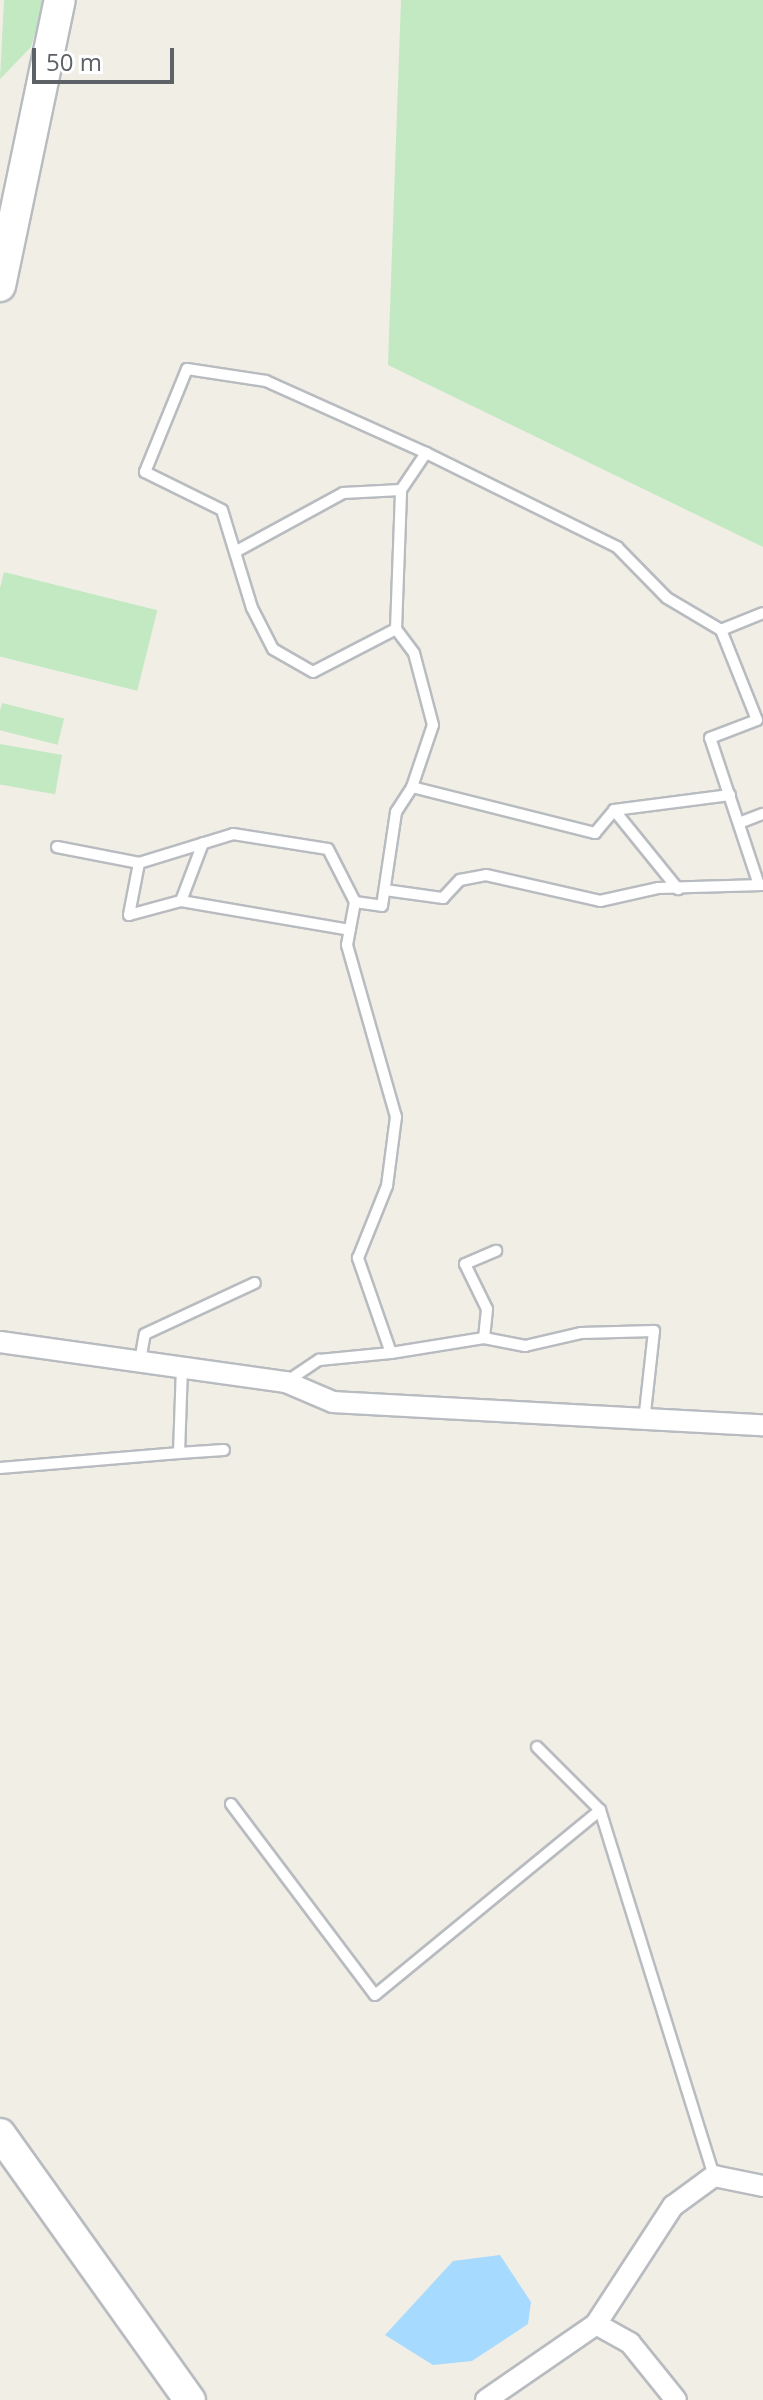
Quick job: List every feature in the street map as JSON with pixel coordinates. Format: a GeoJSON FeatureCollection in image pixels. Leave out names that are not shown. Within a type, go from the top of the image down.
{"type":"FeatureCollection","features":[{"type":"Feature","properties":{"kind":"main road"},"geometry":{"type":"LineString","coordinates":[[0,286],[60,0]]}},
{"type":"Feature","properties":{"kind":"main road"},"geometry":{"type":"LineString","coordinates":[[0,2134],[190,2400]]}},
{"type":"Feature","properties":{"kind":"street"},"geometry":{"type":"LineString","coordinates":[[0,1342],[286,1382],[333,1402],[644,1422],[763,1425]]}},
{"type":"Feature","properties":{"kind":"street"},"geometry":{"type":"LineString","coordinates":[[486,2400],[596,2324],[673,2206],[714,2176],[763,2186]]}},
{"type":"Feature","properties":{"kind":"street"},"geometry":{"type":"LineString","coordinates":[[596,2324],[630,2343],[676,2400]]}},
{"type":"Feature","properties":{"kind":"lane"},"geometry":{"type":"LineString","coordinates":[[385,890],[443,898],[460,880],[486,875],[600,901],[678,889],[761,885],[710,738],[760,720],[721,630],[667,598],[617,547],[426,453],[266,381],[187,369],[145,472],[222,510],[252,608],[273,649],[313,672],[396,629]]}},
{"type":"Feature","properties":{"kind":"lane"},"geometry":{"type":"LineString","coordinates":[[355,902],[382,906],[396,812],[412,787],[433,725],[414,653],[396,629],[401,490],[426,453]]}},
{"type":"Feature","properties":{"kind":"lane"},"geometry":{"type":"LineString","coordinates":[[235,552],[343,493],[401,490]]}},
{"type":"Feature","properties":{"kind":"lane"},"geometry":{"type":"LineString","coordinates":[[721,630],[763,613]]}},
{"type":"Feature","properties":{"kind":"lane"},"geometry":{"type":"LineString","coordinates":[[412,787],[595,833],[614,810],[730,795]]}},
{"type":"Feature","properties":{"kind":"lane"},"geometry":{"type":"LineString","coordinates":[[614,810],[678,889]]}},
{"type":"Feature","properties":{"kind":"lane"},"geometry":{"type":"LineString","coordinates":[[739,823],[763,814]]}},
{"type":"Feature","properties":{"kind":"lane"},"geometry":{"type":"LineString","coordinates":[[57,847],[139,863],[233,834],[328,849],[355,902],[347,945],[359,998],[396,1117],[387,1186],[358,1258],[391,1353]]}},
{"type":"Feature","properties":{"kind":"lane"},"geometry":{"type":"LineString","coordinates":[[181,901],[203,843]]}},
{"type":"Feature","properties":{"kind":"lane"},"geometry":{"type":"LineString","coordinates":[[139,863],[129,915],[181,901],[350,930]]}},
{"type":"Feature","properties":{"kind":"lane"},"geometry":{"type":"LineString","coordinates":[[484,1338],[487,1309],[465,1264],[496,1251]]}},
{"type":"Feature","properties":{"kind":"lane"},"geometry":{"type":"LineString","coordinates":[[140,1361],[145,1334],[255,1283]]}},
{"type":"Feature","properties":{"kind":"lane"},"geometry":{"type":"LineString","coordinates":[[286,1382],[319,1360],[391,1353],[484,1338],[525,1346],[581,1333],[654,1331],[644,1422]]}},
{"type":"Feature","properties":{"kind":"lane"},"geometry":{"type":"LineString","coordinates":[[179,1453],[182,1367]]}},
{"type":"Feature","properties":{"kind":"lane"},"geometry":{"type":"LineString","coordinates":[[0,1468],[224,1450]]}},
{"type":"Feature","properties":{"kind":"lane"},"geometry":{"type":"LineString","coordinates":[[537,1747],[600,1810],[714,2176]]}},
{"type":"Feature","properties":{"kind":"lane"},"geometry":{"type":"LineString","coordinates":[[231,1804],[375,1995],[600,1810]]}},
{"type":"Feature","properties":{"kind":"green space"},"geometry":{"type":"Polygon","coordinates":[[[4,0],[44,0],[31,47],[0,79],[4,0]]]}},
{"type":"Feature","properties":{"kind":"green space"},"geometry":{"type":"Polygon","coordinates":[[[401,0],[763,0],[763,547],[388,365],[401,0]]]}},
{"type":"Feature","properties":{"kind":"green space"},"geometry":{"type":"Polygon","coordinates":[[[4,572],[157,610],[137,691],[0,657],[0,588],[4,572]]]}},
{"type":"Feature","properties":{"kind":"green space"},"geometry":{"type":"Polygon","coordinates":[[[2,703],[64,718],[58,745],[0,730],[2,703]]]}},
{"type":"Feature","properties":{"kind":"green space"},"geometry":{"type":"Polygon","coordinates":[[[0,744],[62,755],[55,794],[0,785],[0,744]]]}},
{"type":"Feature","properties":{"kind":"water"},"geometry":{"type":"Polygon","coordinates":[[[500,2255],[531,2302],[528,2324],[472,2361],[433,2365],[385,2335],[453,2261],[500,2255]]]}}]}
